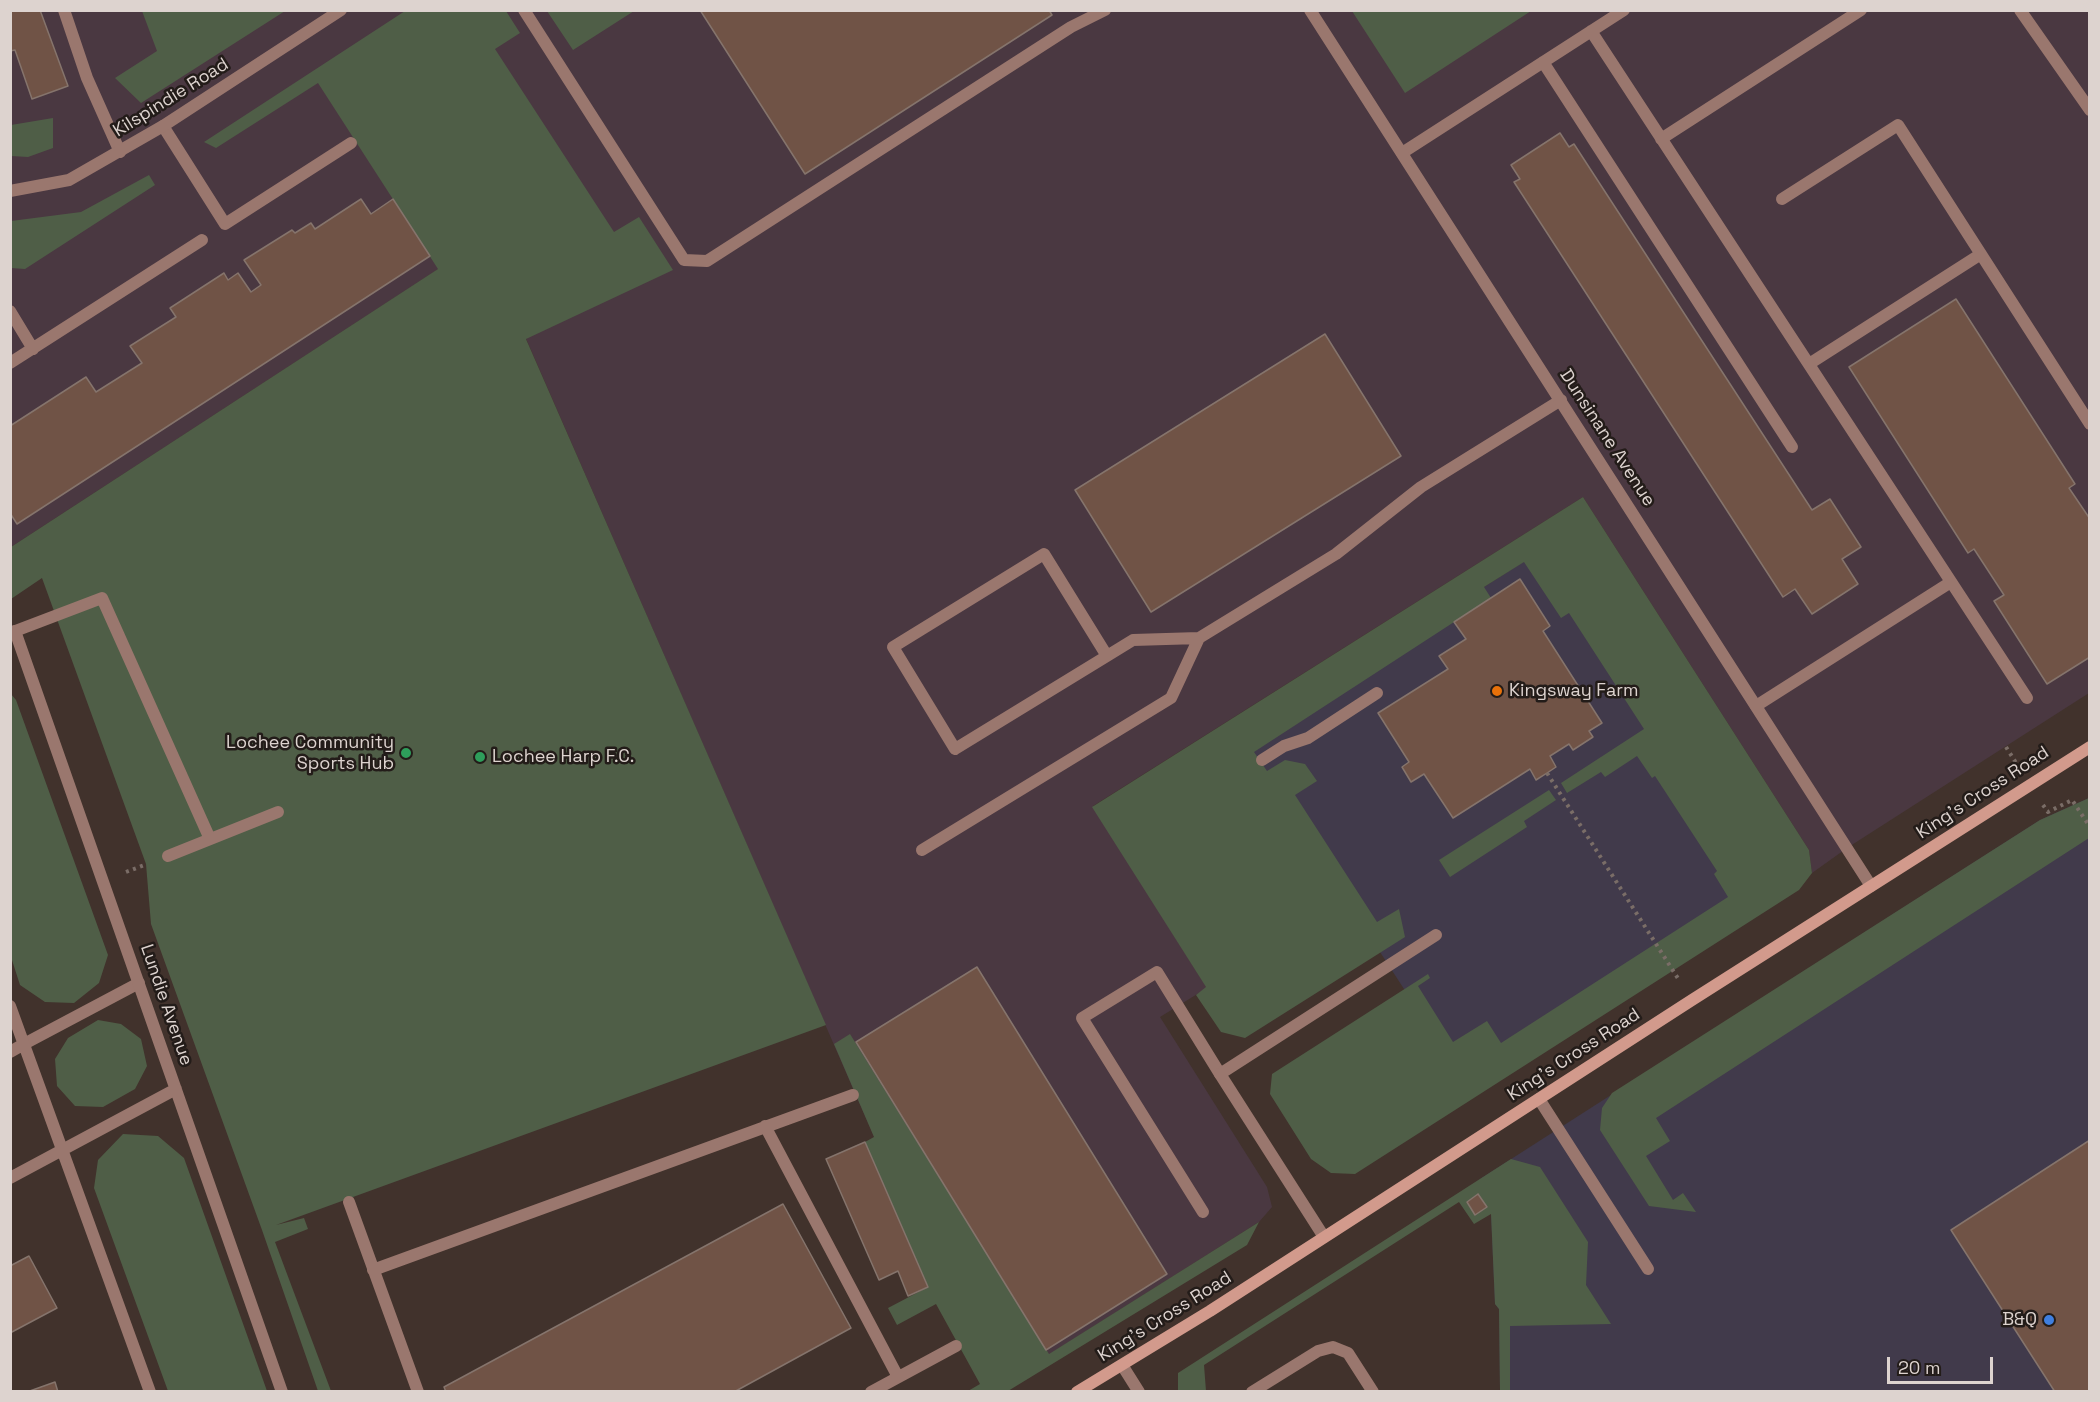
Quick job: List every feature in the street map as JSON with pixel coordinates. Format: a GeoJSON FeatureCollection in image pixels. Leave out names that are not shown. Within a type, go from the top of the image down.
{"type":"FeatureCollection","features":[{"type":"Feature","properties":{"kind":"street"},"geometry":{"type":"LineString","coordinates":[[64,10],[87,78],[120,152]]}},
{"type":"Feature","properties":{"kind":"street","name":"Kilspindie Road"},"geometry":{"type":"LineString","coordinates":[[10,191],[69,180],[163,126],[341,10]]}},
{"type":"Feature","properties":{"kind":"street"},"geometry":{"type":"LineString","coordinates":[[524,10],[684,260],[707,261],[1071,27],[1105,10]]}},
{"type":"Feature","properties":{"kind":"street","name":"Dunsinane Avenue"},"geometry":{"type":"LineString","coordinates":[[1310,10],[1871,886]]}},
{"type":"Feature","properties":{"kind":"street"},"geometry":{"type":"LineString","coordinates":[[1402,153],[1624,10]]}},
{"type":"Feature","properties":{"kind":"street"},"geometry":{"type":"LineString","coordinates":[[1661,139],[1862,10]]}},
{"type":"Feature","properties":{"kind":"street"},"geometry":{"type":"LineString","coordinates":[[2020,10],[2090,110]]}},
{"type":"Feature","properties":{"kind":"street"},"geometry":{"type":"LineString","coordinates":[[1591,31],[2027,698]]}},
{"type":"Feature","properties":{"kind":"street"},"geometry":{"type":"LineString","coordinates":[[1543,62],[1792,447]]}},
{"type":"Feature","properties":{"kind":"street"},"geometry":{"type":"LineString","coordinates":[[1782,199],[1898,124],[2090,424]]}},
{"type":"Feature","properties":{"kind":"street"},"geometry":{"type":"LineString","coordinates":[[163,126],[225,224],[351,143]]}},
{"type":"Feature","properties":{"kind":"street"},"geometry":{"type":"LineString","coordinates":[[10,363],[202,240]]}},
{"type":"Feature","properties":{"kind":"street"},"geometry":{"type":"LineString","coordinates":[[1809,364],[1981,254]]}},
{"type":"Feature","properties":{"kind":"street"},"geometry":{"type":"LineString","coordinates":[[10,311],[33,349]]}},
{"type":"Feature","properties":{"kind":"street"},"geometry":{"type":"LineString","coordinates":[[1107,656],[1044,554],[893,647],[955,749],[1107,656],[1133,640],[1199,638],[1336,554],[1420,487],[1561,400]]}},
{"type":"Feature","properties":{"kind":"street"},"geometry":{"type":"LineString","coordinates":[[1756,706],[1951,582]]}},
{"type":"Feature","properties":{"kind":"street"},"geometry":{"type":"LineString","coordinates":[[13,632],[102,598],[210,839]]}},
{"type":"Feature","properties":{"kind":"street","name":"Lundie Avenue"},"geometry":{"type":"LineString","coordinates":[[13,632],[282,1392]]}},
{"type":"Feature","properties":{"kind":"street"},"geometry":{"type":"LineString","coordinates":[[922,850],[1171,698],[1199,638]]}},
{"type":"Feature","properties":{"kind":"street"},"geometry":{"type":"LineString","coordinates":[[1262,760],[1284,746],[1308,738],[1377,693]]}},
{"type":"Feature","properties":{"kind":"street","name":"King's Cross Road"},"geometry":{"type":"LineString","coordinates":[[1077,1392],[1210,1311],[2090,747]]}},
{"type":"Feature","properties":{"kind":"street"},"geometry":{"type":"LineString","coordinates":[[168,856],[278,812]]}},
{"type":"Feature","properties":{"kind":"street"},"geometry":{"type":"LineString","coordinates":[[1220,1074],[1436,935]]}},
{"type":"Feature","properties":{"kind":"street"},"geometry":{"type":"LineString","coordinates":[[1203,1212],[1082,1018],[1157,972],[1324,1237]]}},
{"type":"Feature","properties":{"kind":"street"},"geometry":{"type":"LineString","coordinates":[[10,1052],[139,983]]}},
{"type":"Feature","properties":{"kind":"street"},"geometry":{"type":"LineString","coordinates":[[10,1006],[150,1392]]}},
{"type":"Feature","properties":{"kind":"street"},"geometry":{"type":"LineString","coordinates":[[10,1178],[176,1089]]}},
{"type":"Feature","properties":{"kind":"street"},"geometry":{"type":"LineString","coordinates":[[374,1270],[853,1095]]}},
{"type":"Feature","properties":{"kind":"street"},"geometry":{"type":"LineString","coordinates":[[1539,1099],[1648,1269]]}},
{"type":"Feature","properties":{"kind":"street"},"geometry":{"type":"LineString","coordinates":[[765,1126],[898,1377]]}},
{"type":"Feature","properties":{"kind":"street"},"geometry":{"type":"LineString","coordinates":[[349,1202],[417,1392]]}},
{"type":"Feature","properties":{"kind":"street"},"geometry":{"type":"LineString","coordinates":[[871,1392],[956,1346]]}},
{"type":"Feature","properties":{"kind":"street"},"geometry":{"type":"LineString","coordinates":[[1252,1392],[1318,1351],[1333,1347],[1348,1353],[1373,1392]]}},
{"type":"Feature","properties":{"kind":"street"},"geometry":{"type":"LineString","coordinates":[[1122,1365],[1139,1392]]}},
{"type":"Feature","properties":{"kind":"path"},"geometry":{"type":"LineString","coordinates":[[1547,773],[1692,1000]]}},
{"type":"Feature","properties":{"kind":"path"},"geometry":{"type":"LineString","coordinates":[[103,881],[168,856]]}},
{"type":"Feature","properties":{"kind":"shaded area"},"geometry":{"type":"Polygon","coordinates":[[[11,11],[2089,11],[2089,693],[1847,848],[1812,873],[1809,850],[1583,497],[1093,806],[1207,988],[1160,1017],[1267,1187],[1272,1207],[1259,1222],[991,1391],[985,1391],[483,240],[11,547],[11,11]]]}},
{"type":"Feature","properties":{"kind":"shaded area"},"geometry":{"type":"Polygon","coordinates":[[[1556,541],[1749,894],[1467,1086],[1243,741],[1556,541]]]}},
{"type":"Feature","properties":{"kind":"shaded area"},"geometry":{"type":"Polygon","coordinates":[[[2089,798],[2089,1391],[1500,1391],[1499,1309],[1495,1304],[1491,1213],[1480,1179],[2040,820],[2089,798]]]}},
{"type":"Feature","properties":{"kind":"green space"},"geometry":{"type":"Polygon","coordinates":[[[142,10],[285,11],[141,103],[115,78],[157,51],[142,10]]]}},
{"type":"Feature","properties":{"kind":"green space","name":"Lochee Community Sports Hub"},"geometry":{"type":"Polygon","coordinates":[[[405,11],[506,11],[520,33],[495,49],[614,232],[639,217],[673,270],[526,339],[826,1025],[276,1225],[304,1218],[308,1229],[275,1242],[331,1391],[318,1391],[151,924],[146,864],[42,578],[11,599],[11,547],[438,269],[318,83],[216,148],[204,142],[405,11]]]}},
{"type":"Feature","properties":{"kind":"green space"},"geometry":{"type":"Polygon","coordinates":[[[547,11],[634,11],[573,50],[547,11]]]}},
{"type":"Feature","properties":{"kind":"green space"},"geometry":{"type":"Polygon","coordinates":[[[1352,11],[1531,11],[1405,93],[1352,11]]]}},
{"type":"Feature","properties":{"kind":"green space"},"geometry":{"type":"Polygon","coordinates":[[[53,118],[53,148],[28,157],[11,156],[11,125],[53,118]]]}},
{"type":"Feature","properties":{"kind":"green space"},"geometry":{"type":"Polygon","coordinates":[[[149,175],[155,185],[25,269],[11,268],[11,221],[81,212],[149,175]]]}},
{"type":"Feature","properties":{"kind":"green space"},"geometry":{"type":"Polygon","coordinates":[[[1583,497],[1809,850],[1812,873],[1799,890],[1355,1174],[1331,1173],[1311,1159],[1270,1094],[1272,1074],[1428,974],[1430,978],[1418,986],[1453,1042],[1487,1021],[1501,1043],[1728,897],[1714,874],[1717,871],[1655,776],[1652,778],[1637,756],[1605,777],[1601,772],[1567,793],[1561,783],[1644,729],[1569,613],[1561,618],[1524,562],[1484,587],[1491,598],[1254,752],[1267,771],[1285,760],[1305,764],[1317,781],[1295,795],[1377,922],[1399,909],[1405,937],[1245,1038],[1221,1032],[1196,995],[1206,987],[1092,807],[1583,497]]]}},
{"type":"Feature","properties":{"kind":"green space"},"geometry":{"type":"Polygon","coordinates":[[[11,694],[16,700],[108,955],[99,983],[74,1003],[45,1002],[20,985],[11,957],[11,694]]]}},
{"type":"Feature","properties":{"kind":"green space"},"geometry":{"type":"Polygon","coordinates":[[[1549,790],[1556,800],[1524,821],[1527,827],[1450,877],[1439,860],[1549,790]]]}},
{"type":"Feature","properties":{"kind":"green space"},"geometry":{"type":"Polygon","coordinates":[[[2089,798],[2089,838],[1656,1118],[1670,1141],[1646,1156],[1673,1200],[1683,1193],[1696,1212],[1649,1206],[1600,1130],[1602,1108],[1612,1093],[2040,820],[2089,798]]]}},
{"type":"Feature","properties":{"kind":"green space"},"geometry":{"type":"Polygon","coordinates":[[[98,1020],[121,1024],[141,1039],[147,1066],[135,1089],[103,1107],[75,1106],[57,1086],[55,1059],[68,1038],[98,1020]]]}},
{"type":"Feature","properties":{"kind":"green space"},"geometry":{"type":"Polygon","coordinates":[[[850,1034],[1049,1354],[1259,1222],[1247,1245],[1008,1391],[968,1391],[980,1384],[936,1304],[897,1325],[888,1308],[928,1287],[865,1142],[874,1137],[834,1044],[850,1034]]]}},
{"type":"Feature","properties":{"kind":"green space"},"geometry":{"type":"Polygon","coordinates":[[[123,1134],[158,1136],[184,1158],[267,1391],[168,1391],[94,1188],[98,1160],[123,1134]]]}},
{"type":"Feature","properties":{"kind":"green space"},"geometry":{"type":"Polygon","coordinates":[[[1511,1159],[1540,1167],[1588,1242],[1586,1285],[1611,1324],[1510,1326],[1510,1391],[1500,1391],[1499,1309],[1495,1304],[1491,1214],[1474,1224],[1459,1202],[1204,1365],[1206,1391],[1178,1391],[1178,1373],[1511,1159]]]}},
{"type":"Feature","properties":{"kind":"building"},"geometry":{"type":"Polygon","coordinates":[[[10,10],[40,10],[68,86],[32,99],[15,50],[10,51],[10,10]]]}},
{"type":"Feature","properties":{"kind":"building"},"geometry":{"type":"Polygon","coordinates":[[[700,10],[1049,10],[1052,15],[805,174],[700,10]]]}},
{"type":"Feature","properties":{"kind":"building"},"geometry":{"type":"Polygon","coordinates":[[[1560,133],[1569,147],[1574,144],[1812,510],[1830,499],[1861,547],[1842,559],[1858,584],[1812,614],[1795,589],[1783,597],[1514,182],[1520,179],[1511,165],[1560,133]]]}},
{"type":"Feature","properties":{"kind":"building"},"geometry":{"type":"Polygon","coordinates":[[[361,199],[371,214],[393,199],[430,256],[17,524],[10,513],[10,426],[86,377],[96,392],[142,363],[130,346],[176,317],[170,308],[224,273],[228,280],[238,273],[251,292],[261,285],[244,260],[292,230],[295,233],[311,223],[315,229],[361,199]]]}},
{"type":"Feature","properties":{"kind":"building"},"geometry":{"type":"Polygon","coordinates":[[[1956,299],[2075,484],[2069,488],[2090,519],[2090,657],[2047,684],[1994,601],[2004,595],[1974,549],[1968,553],[1849,367],[1956,299]]]}},
{"type":"Feature","properties":{"kind":"building"},"geometry":{"type":"Polygon","coordinates":[[[1325,334],[1401,456],[1151,612],[1075,490],[1325,334]]]}},
{"type":"Feature","properties":{"kind":"building","name":"Kingsway Farm"},"geometry":{"type":"Polygon","coordinates":[[[1520,579],[1550,626],[1543,631],[1602,723],[1589,731],[1593,737],[1573,750],[1569,744],[1550,756],[1556,767],[1547,773],[1536,780],[1530,769],[1453,818],[1424,774],[1411,782],[1402,767],[1409,762],[1378,713],[1448,669],[1439,656],[1466,639],[1454,622],[1520,579]]]}},
{"type":"Feature","properties":{"kind":"building"},"geometry":{"type":"Polygon","coordinates":[[[977,967],[1167,1274],[1046,1350],[856,1042],[977,967]]]}},
{"type":"Feature","properties":{"kind":"building","name":"B&Q"},"geometry":{"type":"Polygon","coordinates":[[[2090,1140],[2090,1392],[2055,1392],[1951,1230],[2090,1140]]]}},
{"type":"Feature","properties":{"kind":"building"},"geometry":{"type":"Polygon","coordinates":[[[865,1142],[928,1287],[908,1296],[898,1271],[879,1280],[826,1159],[865,1142]]]}},
{"type":"Feature","properties":{"kind":"building"},"geometry":{"type":"Polygon","coordinates":[[[1478,1194],[1487,1207],[1475,1215],[1467,1202],[1478,1194]]]}},
{"type":"Feature","properties":{"kind":"building"},"geometry":{"type":"Polygon","coordinates":[[[783,1204],[851,1328],[734,1392],[446,1392],[444,1387],[783,1204]]]}},
{"type":"Feature","properties":{"kind":"building"},"geometry":{"type":"Polygon","coordinates":[[[29,1256],[57,1308],[10,1333],[10,1266],[29,1256]]]}},
{"type":"Feature","properties":{"kind":"building"},"geometry":{"type":"Polygon","coordinates":[[[55,1382],[58,1392],[27,1392],[55,1382]]]}},
{"type":"Feature","properties":{"kind":"place","name":"Kingsway Farm"},"geometry":{"type":"Point","coordinates":[1497,691]}},
{"type":"Feature","properties":{"kind":"place","name":"Lochee Community Sports Hub"},"geometry":{"type":"Point","coordinates":[406,753]}},
{"type":"Feature","properties":{"kind":"place","name":"Lochee Harp F.C."},"geometry":{"type":"Point","coordinates":[480,757]}},
{"type":"Feature","properties":{"kind":"place","name":"B&Q"},"geometry":{"type":"Point","coordinates":[2049,1320]}}]}
